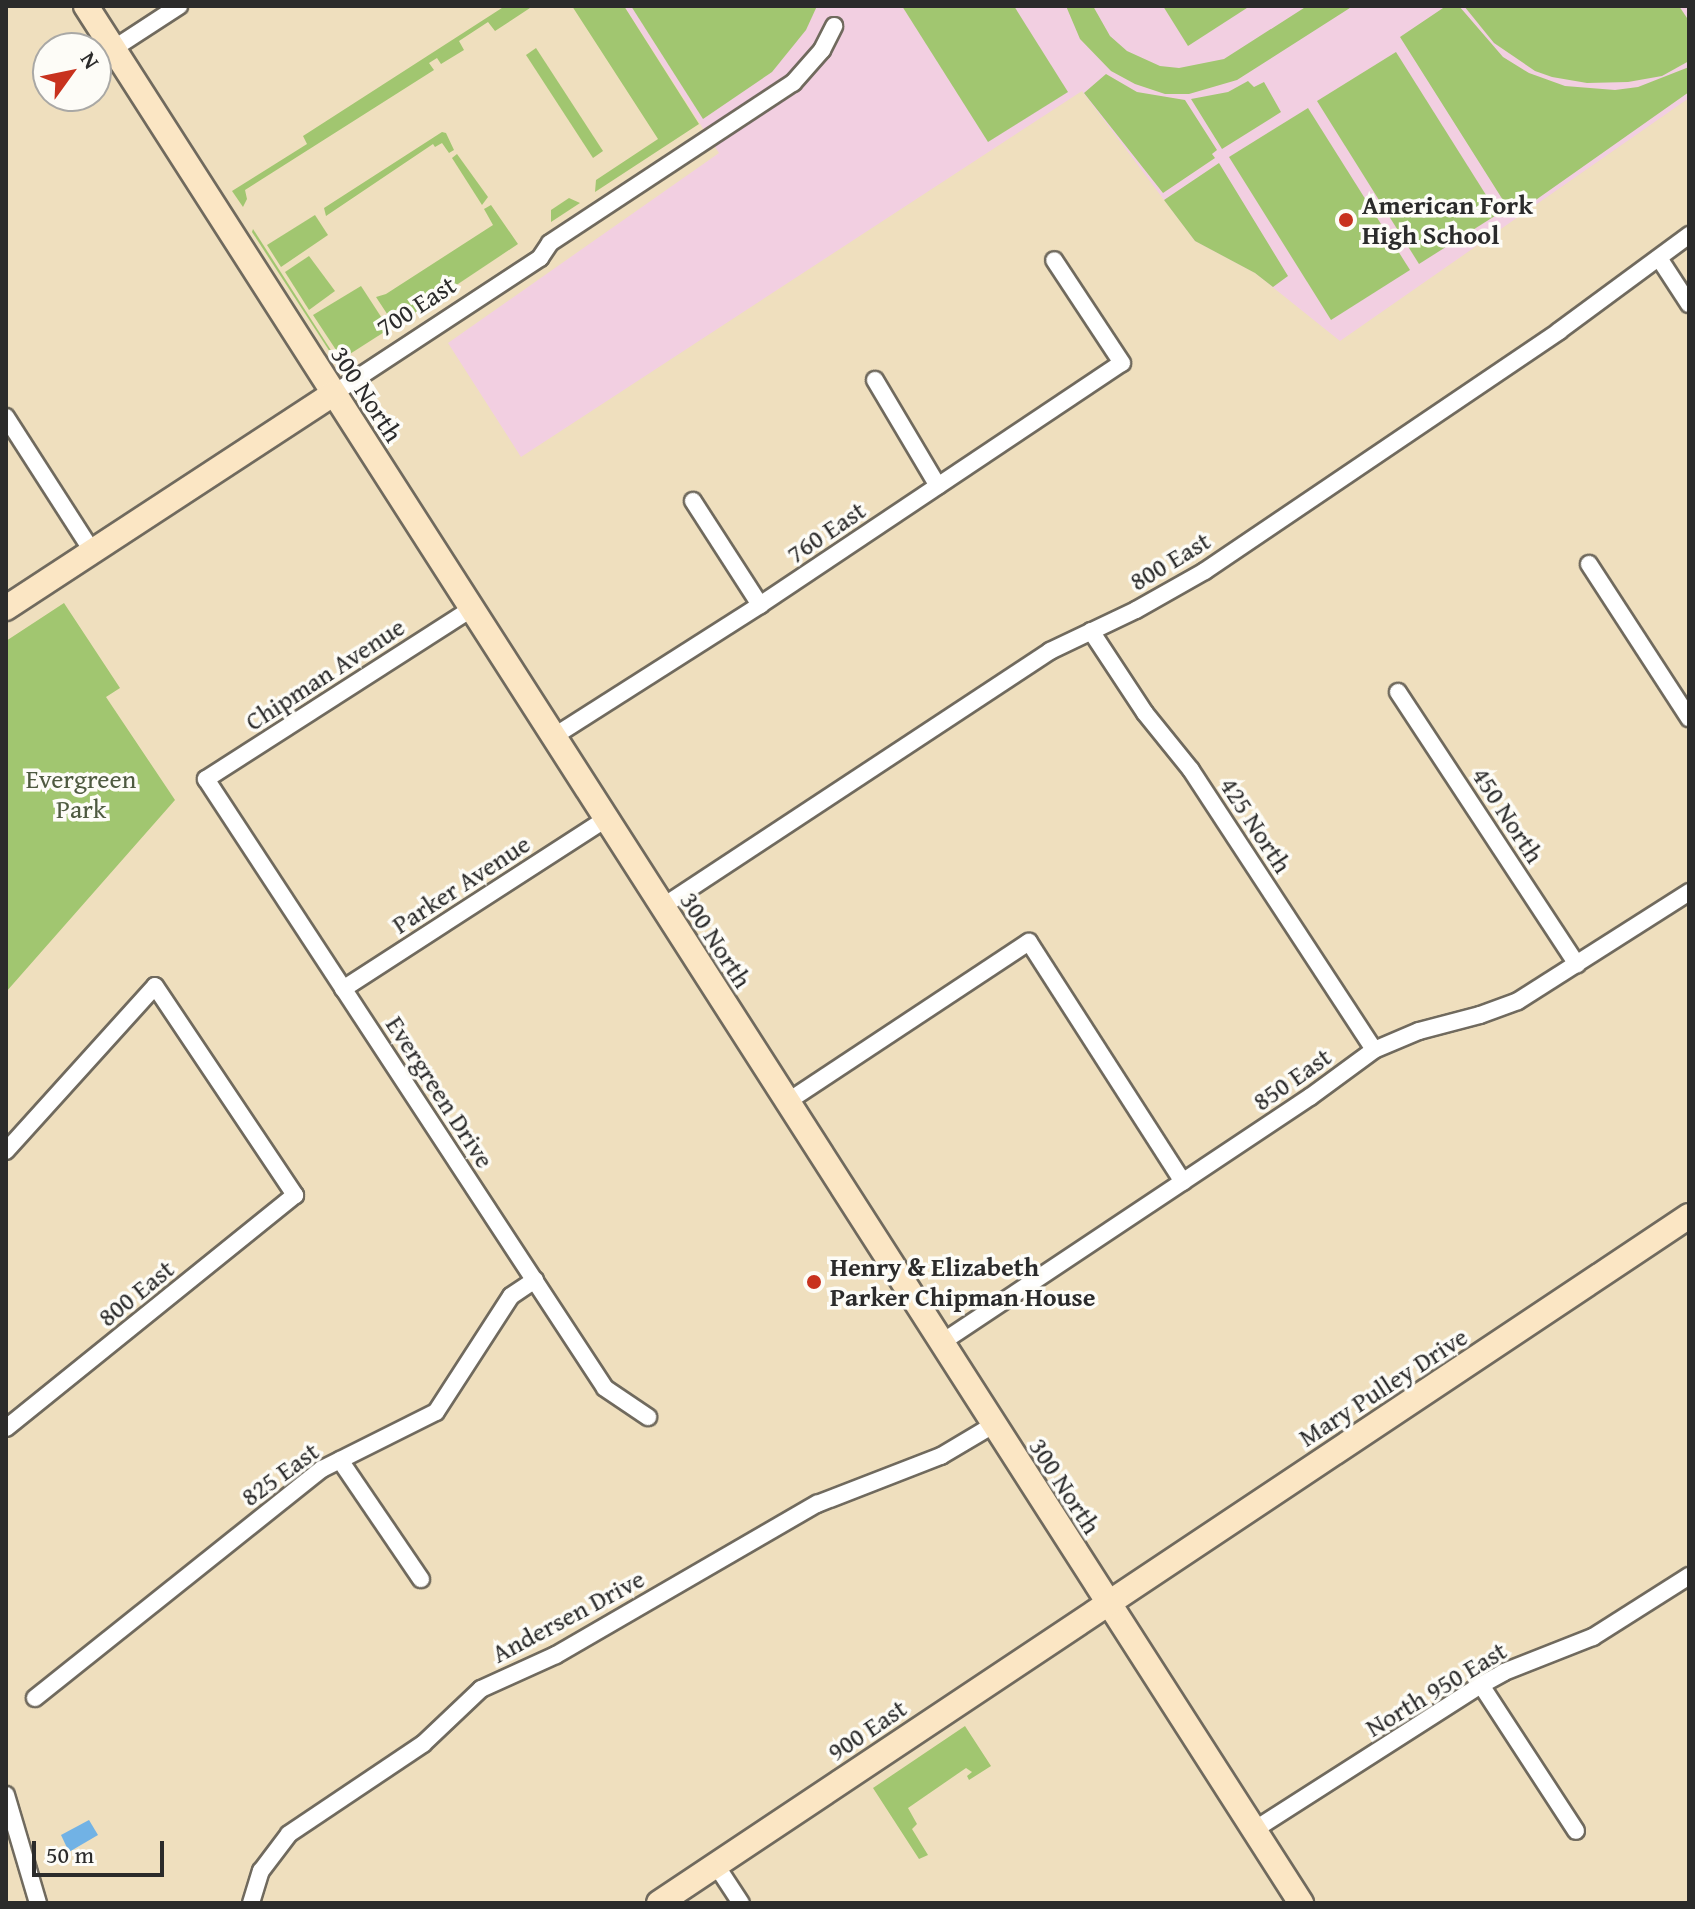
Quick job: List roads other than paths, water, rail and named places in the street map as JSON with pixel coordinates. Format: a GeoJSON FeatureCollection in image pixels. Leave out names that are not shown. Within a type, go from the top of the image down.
{"type":"FeatureCollection","features":[{"type":"Feature","properties":{"kind":"street","name":"300 North"},"geometry":{"type":"LineString","coordinates":[[86,6],[1301,1903]]}},
{"type":"Feature","properties":{"kind":"street"},"geometry":{"type":"LineString","coordinates":[[113,49],[179,6]]}},
{"type":"Feature","properties":{"kind":"street","name":"700 East"},"geometry":{"type":"LineString","coordinates":[[6,608],[540,258],[550,243],[793,83],[822,50],[834,26]]}},
{"type":"Feature","properties":{"kind":"street","name":"800 East"},"geometry":{"type":"LineString","coordinates":[[662,907],[1050,651],[1205,571],[1548,339],[1689,235]]}},
{"type":"Feature","properties":{"kind":"street"},"geometry":{"type":"LineString","coordinates":[[1659,258],[1689,304]]}},
{"type":"Feature","properties":{"kind":"street","name":"760 East"},"geometry":{"type":"LineString","coordinates":[[553,737],[760,605],[1122,363],[1054,260]]}},
{"type":"Feature","properties":{"kind":"street"},"geometry":{"type":"LineString","coordinates":[[875,380],[938,486]]}},
{"type":"Feature","properties":{"kind":"street"},"geometry":{"type":"LineString","coordinates":[[6,417],[92,551]]}},
{"type":"Feature","properties":{"kind":"street"},"geometry":{"type":"LineString","coordinates":[[693,501],[760,605]]}},
{"type":"Feature","properties":{"kind":"street"},"geometry":{"type":"LineString","coordinates":[[1589,564],[1689,718]]}},
{"type":"Feature","properties":{"kind":"street","name":"Chipman Avenue"},"geometry":{"type":"LineString","coordinates":[[206,779],[471,609]]}},
{"type":"Feature","properties":{"kind":"street","name":"425 North"},"geometry":{"type":"LineString","coordinates":[[1091,631],[1145,713],[1191,770],[1374,1050]]}},
{"type":"Feature","properties":{"kind":"street","name":"450 North"},"geometry":{"type":"LineString","coordinates":[[1398,692],[1577,965]]}},
{"type":"Feature","properties":{"kind":"street","name":"Evergreen Drive"},"geometry":{"type":"LineString","coordinates":[[206,779],[605,1388],[648,1417]]}},
{"type":"Feature","properties":{"kind":"street","name":"Parker Avenue"},"geometry":{"type":"LineString","coordinates":[[343,989],[606,819]]}},
{"type":"Feature","properties":{"kind":"street","name":"850 East"},"geometry":{"type":"LineString","coordinates":[[941,1343],[1374,1050],[1419,1031],[1508,1005],[1577,965],[1689,892]]}},
{"type":"Feature","properties":{"kind":"street"},"geometry":{"type":"LineString","coordinates":[[787,1102],[1029,942],[1183,1182]]}},
{"type":"Feature","properties":{"kind":"street","name":"800 East"},"geometry":{"type":"LineString","coordinates":[[6,1151],[155,986],[295,1195],[6,1428]]}},
{"type":"Feature","properties":{"kind":"street","name":"Mary Pulley Drive"},"geometry":{"type":"LineString","coordinates":[[1107,1603],[1689,1216]]}},
{"type":"Feature","properties":{"kind":"street","name":"825 East"},"geometry":{"type":"LineString","coordinates":[[35,1698],[299,1487],[340,1460],[436,1412],[511,1296],[535,1280]]}},
{"type":"Feature","properties":{"kind":"street","name":"Andersen Drive"},"geometry":{"type":"LineString","coordinates":[[251,1903],[261,1871],[289,1834],[423,1744],[481,1689],[556,1655],[817,1504],[930,1460],[993,1425]]}},
{"type":"Feature","properties":{"kind":"street"},"geometry":{"type":"LineString","coordinates":[[340,1460],[421,1579]]}},
{"type":"Feature","properties":{"kind":"street","name":"North 950 East"},"geometry":{"type":"LineString","coordinates":[[1254,1830],[1481,1685],[1593,1637],[1689,1576]]}},
{"type":"Feature","properties":{"kind":"street","name":"900 East"},"geometry":{"type":"LineString","coordinates":[[659,1903],[1107,1603]]}},
{"type":"Feature","properties":{"kind":"street"},"geometry":{"type":"LineString","coordinates":[[1481,1685],[1576,1831]]}},
{"type":"Feature","properties":{"kind":"street"},"geometry":{"type":"LineString","coordinates":[[6,1795],[38,1903]]}},
{"type":"Feature","properties":{"kind":"street"},"geometry":{"type":"LineString","coordinates":[[716,1865],[741,1903]]}},
{"type":"Feature","properties":{"kind":"water"},"geometry":{"type":"Polygon","coordinates":[[[89,1820],[98,1835],[69,1852],[61,1835],[89,1820]]]}},
{"type":"Feature","properties":{"kind":"place","name":"American Fork High School"},"geometry":{"type":"Point","coordinates":[1346,220]}},
{"type":"Feature","properties":{"kind":"place","name":"Henry & Elizabeth Parker Chipman House"},"geometry":{"type":"Point","coordinates":[814,1282]}},
{"type":"Feature","properties":{"kind":"park label","name":"Evergreen Park"},"geometry":{"type":"Point","coordinates":[81,794]}}]}
